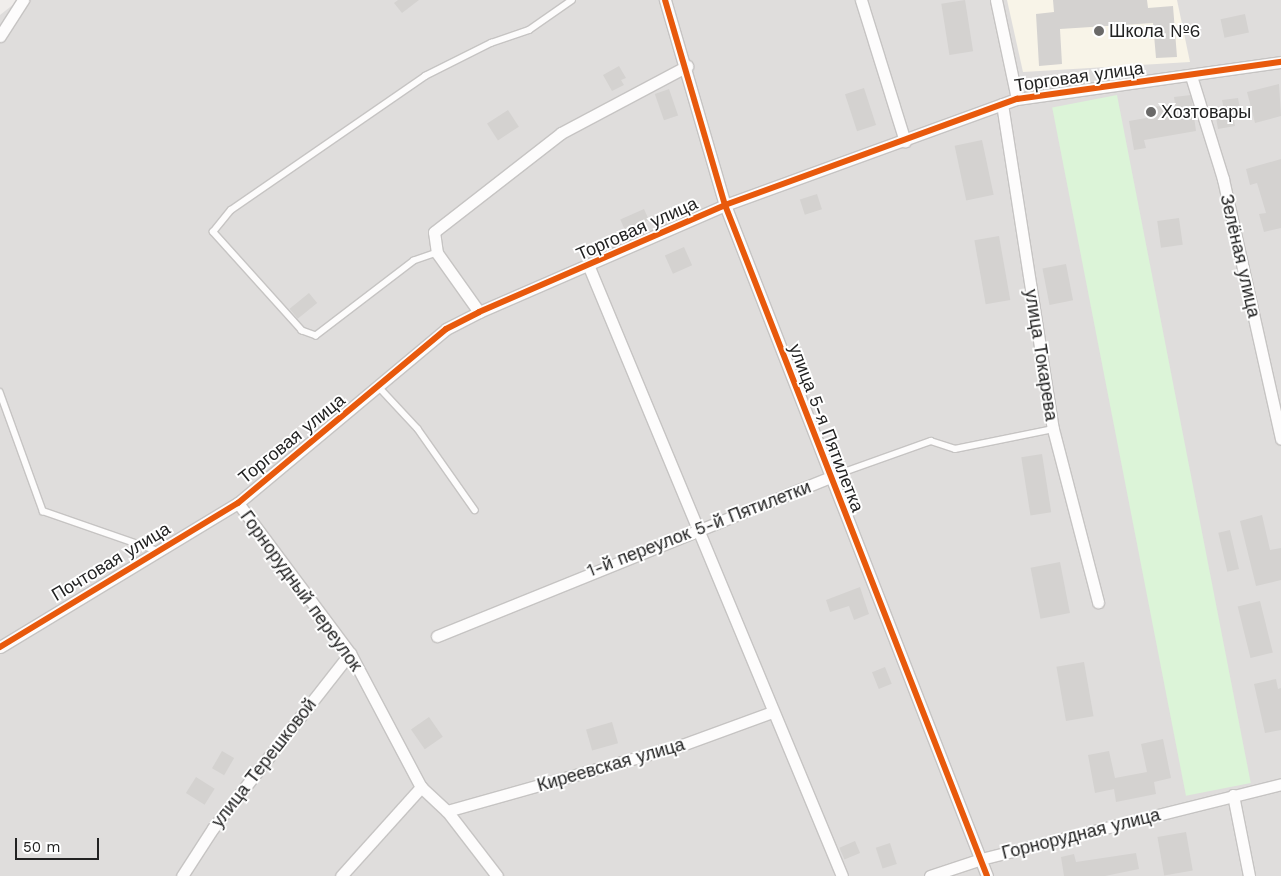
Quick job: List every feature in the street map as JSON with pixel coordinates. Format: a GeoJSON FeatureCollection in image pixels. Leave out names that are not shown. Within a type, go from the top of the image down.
{"type":"FeatureCollection","features":[{"type":"Feature","properties":{"kind":"street"},"geometry":{"type":"LineString","coordinates":[[0,36],[23,0]]}},
{"type":"Feature","properties":{"kind":"street","name":"улица 5-я Пятилетка"},"geometry":{"type":"LineString","coordinates":[[665,0],[686,66],[725,205],[829,478],[981,859]]}},
{"type":"Feature","properties":{"kind":"street"},"geometry":{"type":"LineString","coordinates":[[861,0],[904,140]]}},
{"type":"Feature","properties":{"kind":"street"},"geometry":{"type":"LineString","coordinates":[[996,0],[1017,99]]}},
{"type":"Feature","properties":{"kind":"street","name":"Торговая улица"},"geometry":{"type":"LineString","coordinates":[[238,503],[446,330],[479,312],[589,266],[725,205],[1017,99],[1281,62]]}},
{"type":"Feature","properties":{"kind":"street"},"geometry":{"type":"LineString","coordinates":[[479,312],[437,253],[434,232],[517,164],[560,133],[686,66]]}},
{"type":"Feature","properties":{"kind":"street","name":"Зелёная улица"},"geometry":{"type":"LineString","coordinates":[[1191,76],[1223,179],[1281,440]]}},
{"type":"Feature","properties":{"kind":"street","name":"улица Токарева"},"geometry":{"type":"LineString","coordinates":[[1002,104],[1053,428],[1098,602]]}},
{"type":"Feature","properties":{"kind":"street"},"geometry":{"type":"LineString","coordinates":[[589,266],[772,712],[842,876]]}},
{"type":"Feature","properties":{"kind":"street","name":"1-й переулок 5-й Пятилетки"},"geometry":{"type":"LineString","coordinates":[[437,636],[829,478]]}},
{"type":"Feature","properties":{"kind":"street","name":"Почтовая улица"},"geometry":{"type":"LineString","coordinates":[[0,647],[238,503]]}},
{"type":"Feature","properties":{"kind":"street","name":"Горнорудный переулок"},"geometry":{"type":"LineString","coordinates":[[238,503],[350,653],[420,787],[447,811],[497,876]]}},
{"type":"Feature","properties":{"kind":"street","name":"улица Терешковой"},"geometry":{"type":"LineString","coordinates":[[182,876],[213,828],[350,653]]}},
{"type":"Feature","properties":{"kind":"street","name":"Киреевская улица"},"geometry":{"type":"LineString","coordinates":[[447,811],[682,745],[772,712]]}},
{"type":"Feature","properties":{"kind":"street","name":"Горнорудная улица"},"geometry":{"type":"LineString","coordinates":[[930,876],[981,859],[1281,784]]}},
{"type":"Feature","properties":{"kind":"street"},"geometry":{"type":"LineString","coordinates":[[341,876],[420,787]]}},
{"type":"Feature","properties":{"kind":"street"},"geometry":{"type":"LineString","coordinates":[[1233,795],[1249,876]]}},
{"type":"Feature","properties":{"kind":"street"},"geometry":{"type":"LineString","coordinates":[[981,859],[987,876]]}},
{"type":"Feature","properties":{"kind":"lane"},"geometry":{"type":"LineString","coordinates":[[437,253],[414,261],[316,336],[302,332],[212,232],[231,210],[425,76],[491,43],[529,30],[572,0]]}},
{"type":"Feature","properties":{"kind":"lane"},"geometry":{"type":"LineString","coordinates":[[379,387],[418,429],[475,510]]}},
{"type":"Feature","properties":{"kind":"lane"},"geometry":{"type":"LineString","coordinates":[[0,392],[43,511],[158,552]]}},
{"type":"Feature","properties":{"kind":"lane","name":"1-й переулок 5-й Пятилетки"},"geometry":{"type":"LineString","coordinates":[[829,478],[931,441],[955,449],[1053,428]]}},
{"type":"Feature","properties":{"kind":"shaded area"},"geometry":{"type":"Polygon","coordinates":[[[19,0],[1281,0],[1281,876],[0,876],[0,15],[19,0]]]}},
{"type":"Feature","properties":{"kind":"shaded area","name":"Школа №6"},"geometry":{"type":"Polygon","coordinates":[[[1007,0],[1177,0],[1190,62],[1023,72],[1007,0]]]}},
{"type":"Feature","properties":{"kind":"green space"},"geometry":{"type":"Polygon","coordinates":[[[1117,95],[1251,783],[1186,796],[1052,108],[1117,95]]]}},
{"type":"Feature","properties":{"kind":"building"},"geometry":{"type":"Polygon","coordinates":[[[398,0],[419,0],[402,13],[394,3],[398,0]]]}},
{"type":"Feature","properties":{"kind":"building"},"geometry":{"type":"Polygon","coordinates":[[[965,0],[973,51],[949,55],[941,4],[965,0]]]}},
{"type":"Feature","properties":{"kind":"building"},"geometry":{"type":"Polygon","coordinates":[[[1053,0],[1147,0],[1148,8],[1173,6],[1177,57],[1156,58],[1153,23],[1060,29],[1062,64],[1039,66],[1036,14],[1054,12],[1053,0]]]}},
{"type":"Feature","properties":{"kind":"building"},"geometry":{"type":"Polygon","coordinates":[[[1245,14],[1249,33],[1224,38],[1221,19],[1245,14]]]}},
{"type":"Feature","properties":{"kind":"building"},"geometry":{"type":"Polygon","coordinates":[[[619,66],[626,78],[621,80],[624,85],[612,91],[603,75],[619,66]]]}},
{"type":"Feature","properties":{"kind":"building"},"geometry":{"type":"Polygon","coordinates":[[[1279,84],[1281,116],[1255,123],[1247,92],[1279,84]]]}},
{"type":"Feature","properties":{"kind":"building"},"geometry":{"type":"Polygon","coordinates":[[[864,88],[876,125],[857,131],[845,94],[864,88]]]}},
{"type":"Feature","properties":{"kind":"building"},"geometry":{"type":"Polygon","coordinates":[[[669,89],[678,115],[664,120],[655,94],[669,89]]]}},
{"type":"Feature","properties":{"kind":"building"},"geometry":{"type":"Polygon","coordinates":[[[1191,95],[1196,131],[1144,140],[1146,148],[1134,150],[1129,121],[1146,118],[1145,108],[1168,105],[1169,113],[1176,111],[1174,97],[1191,95]]]}},
{"type":"Feature","properties":{"kind":"building"},"geometry":{"type":"Polygon","coordinates":[[[1238,98],[1241,114],[1233,115],[1235,126],[1218,129],[1215,112],[1224,110],[1222,100],[1238,98]]]}},
{"type":"Feature","properties":{"kind":"building"},"geometry":{"type":"Polygon","coordinates":[[[508,110],[519,127],[498,140],[487,124],[508,110]]]}},
{"type":"Feature","properties":{"kind":"building"},"geometry":{"type":"Polygon","coordinates":[[[982,140],[994,195],[966,201],[955,146],[982,140]]]}},
{"type":"Feature","properties":{"kind":"building"},"geometry":{"type":"Polygon","coordinates":[[[1281,159],[1281,228],[1264,232],[1259,214],[1266,213],[1257,183],[1250,185],[1246,169],[1281,159]]]}},
{"type":"Feature","properties":{"kind":"building"},"geometry":{"type":"Polygon","coordinates":[[[817,194],[822,209],[805,215],[800,200],[817,194]]]}},
{"type":"Feature","properties":{"kind":"building"},"geometry":{"type":"Polygon","coordinates":[[[644,209],[649,220],[625,231],[620,220],[644,209]]]}},
{"type":"Feature","properties":{"kind":"building"},"geometry":{"type":"Polygon","coordinates":[[[1179,218],[1183,245],[1161,248],[1157,221],[1179,218]]]}},
{"type":"Feature","properties":{"kind":"building"},"geometry":{"type":"Polygon","coordinates":[[[999,236],[1010,300],[986,304],[974,240],[999,236]]]}},
{"type":"Feature","properties":{"kind":"building"},"geometry":{"type":"Polygon","coordinates":[[[684,247],[692,265],[673,274],[665,256],[684,247]]]}},
{"type":"Feature","properties":{"kind":"building"},"geometry":{"type":"Polygon","coordinates":[[[1066,264],[1073,300],[1050,305],[1042,269],[1066,264]]]}},
{"type":"Feature","properties":{"kind":"building"},"geometry":{"type":"Polygon","coordinates":[[[309,293],[317,303],[298,319],[290,309],[309,293]]]}},
{"type":"Feature","properties":{"kind":"building"},"geometry":{"type":"Polygon","coordinates":[[[1042,454],[1051,512],[1030,516],[1021,457],[1042,454]]]}},
{"type":"Feature","properties":{"kind":"building"},"geometry":{"type":"Polygon","coordinates":[[[1262,515],[1270,550],[1281,548],[1281,580],[1256,586],[1240,521],[1262,515]]]}},
{"type":"Feature","properties":{"kind":"building"},"geometry":{"type":"Polygon","coordinates":[[[1230,530],[1239,569],[1227,572],[1218,533],[1230,530]]]}},
{"type":"Feature","properties":{"kind":"building"},"geometry":{"type":"Polygon","coordinates":[[[1060,562],[1070,613],[1040,619],[1031,568],[1060,562]]]}},
{"type":"Feature","properties":{"kind":"building"},"geometry":{"type":"Polygon","coordinates":[[[860,587],[869,614],[854,620],[849,606],[830,612],[826,600],[860,587]]]}},
{"type":"Feature","properties":{"kind":"building"},"geometry":{"type":"Polygon","coordinates":[[[1260,601],[1273,652],[1251,658],[1238,607],[1260,601]]]}},
{"type":"Feature","properties":{"kind":"building"},"geometry":{"type":"Polygon","coordinates":[[[1084,662],[1094,716],[1066,721],[1056,667],[1084,662]]]}},
{"type":"Feature","properties":{"kind":"building"},"geometry":{"type":"Polygon","coordinates":[[[885,667],[892,684],[879,689],[872,672],[885,667]]]}},
{"type":"Feature","properties":{"kind":"building"},"geometry":{"type":"Polygon","coordinates":[[[1276,679],[1278,689],[1281,688],[1281,730],[1265,733],[1254,684],[1276,679]]]}},
{"type":"Feature","properties":{"kind":"building"},"geometry":{"type":"Polygon","coordinates":[[[429,717],[443,737],[425,749],[411,730],[429,717]]]}},
{"type":"Feature","properties":{"kind":"building"},"geometry":{"type":"Polygon","coordinates":[[[612,722],[618,743],[592,751],[586,729],[612,722]]]}},
{"type":"Feature","properties":{"kind":"building"},"geometry":{"type":"Polygon","coordinates":[[[1163,739],[1171,778],[1154,782],[1156,794],[1116,802],[1114,789],[1095,793],[1088,755],[1109,751],[1115,778],[1147,772],[1141,744],[1163,739]]]}},
{"type":"Feature","properties":{"kind":"building"},"geometry":{"type":"Polygon","coordinates":[[[222,751],[234,758],[224,775],[212,768],[222,751]]]}},
{"type":"Feature","properties":{"kind":"building"},"geometry":{"type":"Polygon","coordinates":[[[196,777],[215,789],[205,805],[186,793],[196,777]]]}},
{"type":"Feature","properties":{"kind":"building"},"geometry":{"type":"Polygon","coordinates":[[[1186,832],[1193,870],[1164,875],[1157,837],[1186,832]]]}},
{"type":"Feature","properties":{"kind":"building"},"geometry":{"type":"Polygon","coordinates":[[[855,841],[860,853],[844,860],[839,848],[855,841]]]}},
{"type":"Feature","properties":{"kind":"building"},"geometry":{"type":"Polygon","coordinates":[[[890,843],[897,864],[883,869],[876,848],[890,843]]]}},
{"type":"Feature","properties":{"kind":"building"},"geometry":{"type":"Polygon","coordinates":[[[1136,853],[1139,869],[1105,876],[1064,876],[1061,857],[1074,854],[1076,862],[1136,853]]]}},
{"type":"Feature","properties":{"kind":"cycle path"},"geometry":{"type":"LineString","coordinates":[[665,0],[725,205],[987,876]]}},
{"type":"Feature","properties":{"kind":"cycle path"},"geometry":{"type":"LineString","coordinates":[[0,647],[238,503],[446,329],[479,312],[725,205],[1017,99],[1281,62]]}},
{"type":"Feature","properties":{"kind":"place","name":"Школа №6"},"geometry":{"type":"Point","coordinates":[1099,31]}},
{"type":"Feature","properties":{"kind":"place","name":"Хозтовары"},"geometry":{"type":"Point","coordinates":[1151,112]}}]}
